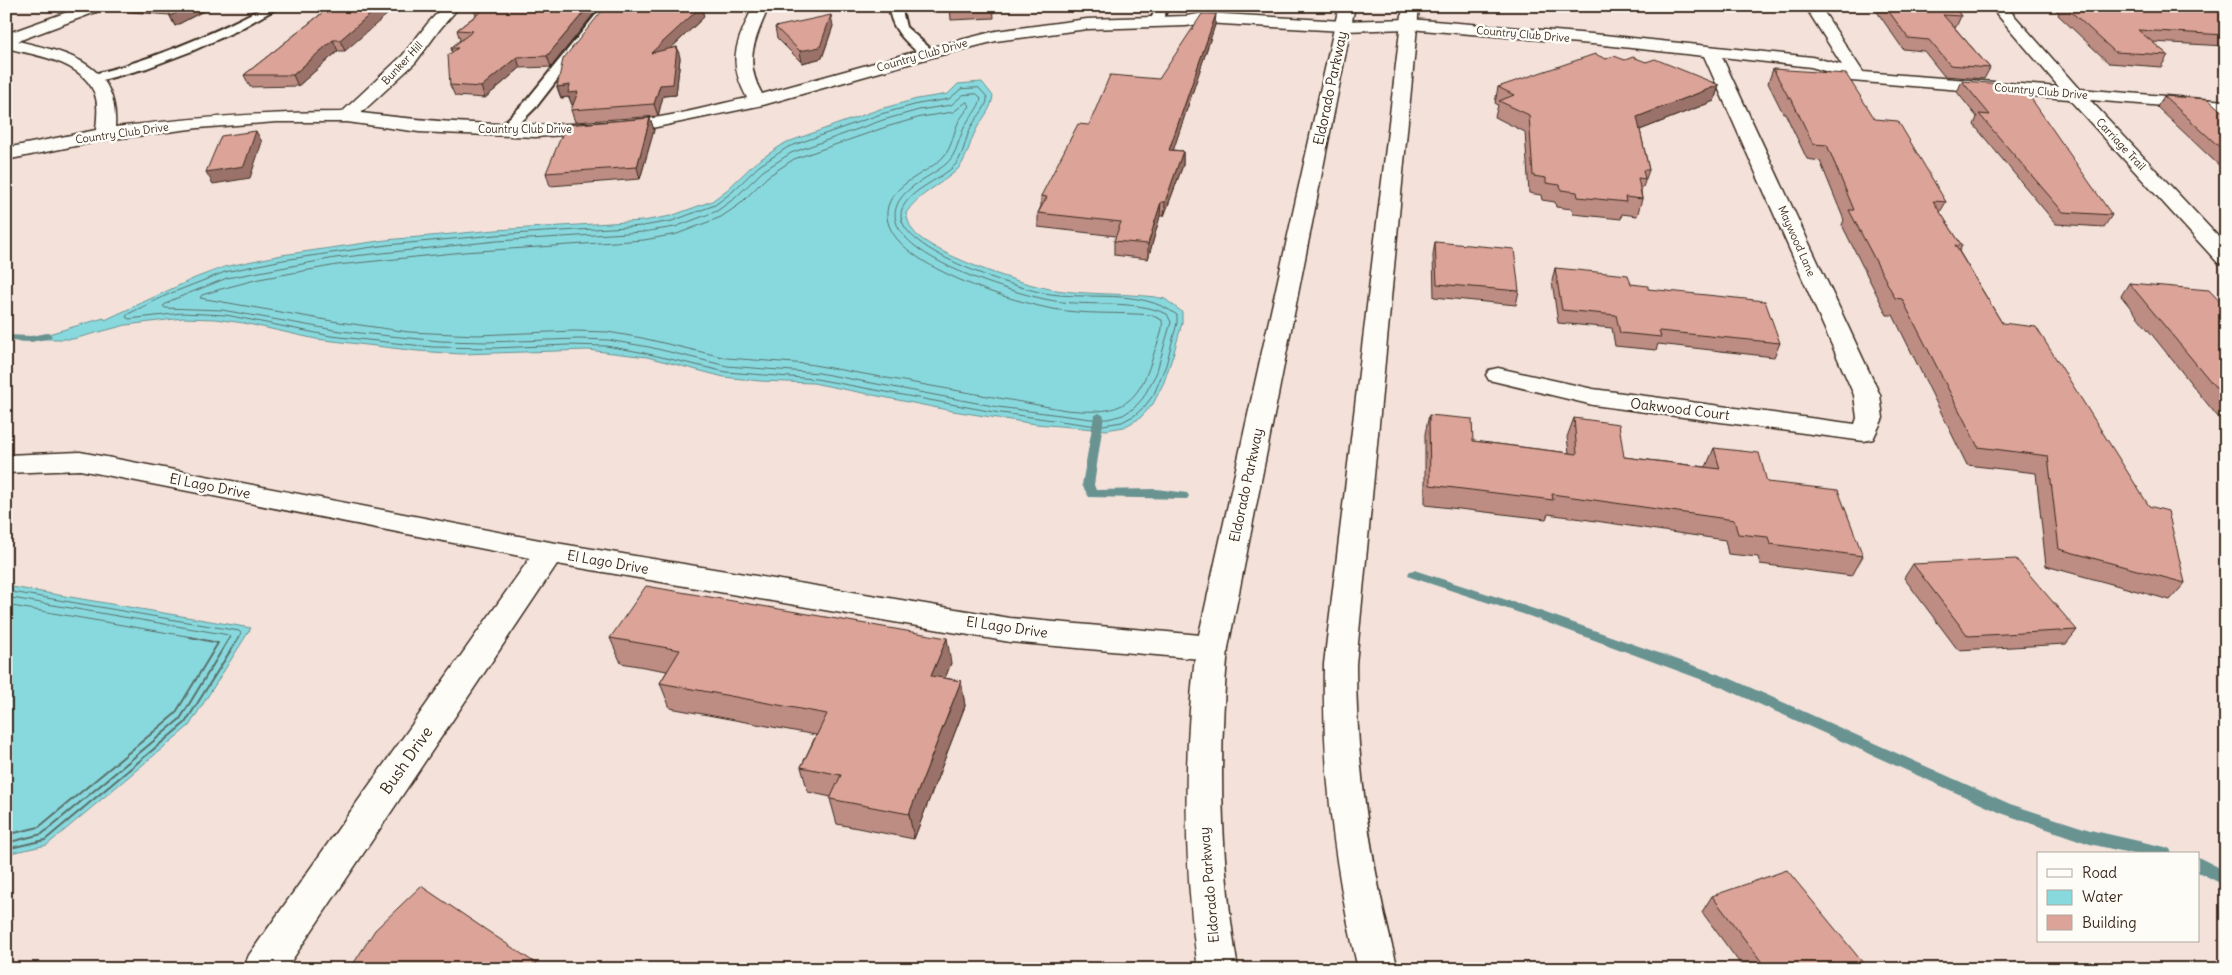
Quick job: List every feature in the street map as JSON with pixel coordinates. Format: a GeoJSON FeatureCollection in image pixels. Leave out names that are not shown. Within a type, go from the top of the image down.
{"type":"FeatureCollection","features":[{"type":"Feature","properties":{"kind":"street"},"geometry":{"type":"LineString","coordinates":[[6,41],[99,6]]}},
{"type":"Feature","properties":{"kind":"street","name":"Bunker Hill"},"geometry":{"type":"LineString","coordinates":[[347,117],[409,59],[434,26],[453,6]]}},
{"type":"Feature","properties":{"kind":"street"},"geometry":{"type":"LineString","coordinates":[[757,101],[745,76],[743,60],[747,40],[761,6]]}},
{"type":"Feature","properties":{"kind":"street"},"geometry":{"type":"LineString","coordinates":[[1812,6],[1857,75]]}},
{"type":"Feature","properties":{"kind":"street","name":"Carriage Trail"},"geometry":{"type":"LineString","coordinates":[[1997,6],[2074,94],[2226,258]]}},
{"type":"Feature","properties":{"kind":"street","name":"Country Club Drive"},"geometry":{"type":"LineString","coordinates":[[6,154],[105,134],[239,119],[316,116],[347,117],[419,126],[506,130],[553,130],[647,124],[757,101],[927,53],[1058,19],[1159,14],[1199,26],[1344,24],[1412,28],[1557,45],[1714,59],[1818,74],[1857,75],[2226,106]]}},
{"type":"Feature","properties":{"kind":"street","name":"Eldorado Parkway"},"geometry":{"type":"LineString","coordinates":[[1218,969],[1206,865],[1203,812],[1204,722],[1212,648],[1344,24]]}},
{"type":"Feature","properties":{"kind":"street"},"geometry":{"type":"LineString","coordinates":[[1378,969],[1367,929],[1355,865],[1347,806],[1341,756],[1340,664],[1412,28]]}},
{"type":"Feature","properties":{"kind":"street"},"geometry":{"type":"LineString","coordinates":[[6,41],[76,64],[96,78],[103,89],[107,102],[109,116],[105,134]]}},
{"type":"Feature","properties":{"kind":"street","name":"Country Club Drive"},"geometry":{"type":"LineString","coordinates":[[1624,58],[1714,59]]}},
{"type":"Feature","properties":{"kind":"street","name":"Maywood Lane"},"geometry":{"type":"LineString","coordinates":[[1714,59],[1866,395],[1870,418],[1864,433]]}},
{"type":"Feature","properties":{"kind":"street","name":"Oakwood Court"},"geometry":{"type":"LineString","coordinates":[[1498,375],[1587,396],[1864,433]]}},
{"type":"Feature","properties":{"kind":"street","name":"El Lago Drive"},"geometry":{"type":"LineString","coordinates":[[6,464],[80,461],[550,552],[1010,630],[1212,648]]}},
{"type":"Feature","properties":{"kind":"street","name":"Bush Drive"},"geometry":{"type":"LineString","coordinates":[[263,969],[550,552]]}},
{"type":"Feature","properties":{"kind":"lane"},"geometry":{"type":"LineString","coordinates":[[96,78],[127,72],[162,60],[200,44],[275,6]]}},
{"type":"Feature","properties":{"kind":"lane"},"geometry":{"type":"LineString","coordinates":[[506,130],[531,104],[556,70],[609,6]]}},
{"type":"Feature","properties":{"kind":"lane"},"geometry":{"type":"LineString","coordinates":[[895,6],[894,17],[898,26],[927,53]]}},
{"type":"Feature","properties":{"kind":"water"},"geometry":{"type":"Polygon","coordinates":[[[982,82],[993,96],[992,101],[976,130],[963,162],[956,171],[911,206],[906,213],[909,223],[918,236],[930,244],[946,253],[1004,277],[1056,290],[1155,297],[1165,299],[1182,312],[1182,323],[1174,352],[1164,382],[1153,404],[1140,418],[1124,427],[1106,430],[1036,424],[953,411],[813,383],[760,381],[724,377],[647,357],[588,350],[461,354],[418,351],[316,339],[244,323],[215,319],[183,318],[126,325],[73,339],[31,339],[104,318],[105,320],[195,278],[224,267],[282,255],[386,240],[496,230],[643,221],[671,216],[712,201],[728,189],[755,163],[785,143],[880,109],[917,99],[948,94],[958,84],[982,82]]]}},
{"type":"Feature","properties":{"kind":"water"},"geometry":{"type":"Polygon","coordinates":[[[6,586],[251,628],[189,726],[47,845],[6,854],[6,586]]]}},
{"type":"Feature","properties":{"kind":"building"},"geometry":{"type":"Polygon","coordinates":[[[170,6],[190,6],[170,16],[170,6]]]}},
{"type":"Feature","properties":{"kind":"building"},"geometry":{"type":"Polygon","coordinates":[[[331,6],[380,6],[340,40],[333,40],[293,75],[244,75],[331,6]]]}},
{"type":"Feature","properties":{"kind":"building"},"geometry":{"type":"Polygon","coordinates":[[[478,6],[589,6],[547,56],[517,57],[481,87],[450,85],[448,55],[458,48],[451,48],[473,31],[457,30],[483,10],[474,10],[478,6]]]}},
{"type":"Feature","properties":{"kind":"building"},"geometry":{"type":"Polygon","coordinates":[[[606,6],[702,6],[651,53],[677,47],[673,84],[660,85],[654,104],[571,110],[578,92],[568,93],[570,85],[557,87],[563,59],[606,6]]]}},
{"type":"Feature","properties":{"kind":"building"},"geometry":{"type":"Polygon","coordinates":[[[950,6],[993,6],[993,7],[950,9],[950,6]]]}},
{"type":"Feature","properties":{"kind":"building"},"geometry":{"type":"Polygon","coordinates":[[[1885,6],[1953,6],[1961,16],[1943,15],[1990,68],[1950,65],[1929,40],[1908,38],[1885,6]]]}},
{"type":"Feature","properties":{"kind":"building"},"geometry":{"type":"Polygon","coordinates":[[[2065,6],[2226,6],[2226,35],[2138,30],[2168,55],[2115,52],[2065,6]]]}},
{"type":"Feature","properties":{"kind":"building"},"geometry":{"type":"Polygon","coordinates":[[[1202,14],[1216,14],[1169,150],[1183,151],[1165,202],[1161,202],[1148,244],[1114,241],[1121,222],[1038,213],[1047,197],[1041,196],[1078,124],[1089,125],[1110,75],[1159,79],[1202,14]]]}},
{"type":"Feature","properties":{"kind":"building"},"geometry":{"type":"Polygon","coordinates":[[[831,15],[820,47],[800,51],[775,27],[831,15]]]}},
{"type":"Feature","properties":{"kind":"building"},"geometry":{"type":"Polygon","coordinates":[[[1595,54],[1606,59],[1614,56],[1625,60],[1633,57],[1646,62],[1655,59],[1719,85],[1637,117],[1649,170],[1643,170],[1645,179],[1638,178],[1642,199],[1625,197],[1626,202],[1578,197],[1577,192],[1561,190],[1560,185],[1546,183],[1546,178],[1533,176],[1529,115],[1499,101],[1514,95],[1498,87],[1595,54]]]}},
{"type":"Feature","properties":{"kind":"building"},"geometry":{"type":"Polygon","coordinates":[[[1773,69],[1846,74],[1875,119],[1898,121],[1946,202],[1933,201],[1962,246],[1955,245],[2002,323],[2036,327],[2149,506],[2168,511],[2185,583],[2059,549],[2048,456],[1978,447],[1902,299],[1895,298],[1849,210],[1854,210],[1827,145],[1813,144],[1791,98],[1789,98],[1773,69]]]}},
{"type":"Feature","properties":{"kind":"building"},"geometry":{"type":"Polygon","coordinates":[[[1962,81],[2003,84],[2011,92],[2028,94],[2112,215],[2063,212],[1979,114],[1990,115],[1962,81]]]}},
{"type":"Feature","properties":{"kind":"building"},"geometry":{"type":"Polygon","coordinates":[[[2164,96],[2208,99],[2226,115],[2226,153],[2164,96]]]}},
{"type":"Feature","properties":{"kind":"building"},"geometry":{"type":"Polygon","coordinates":[[[650,118],[637,167],[546,173],[566,125],[650,118]]]}},
{"type":"Feature","properties":{"kind":"building"},"geometry":{"type":"Polygon","coordinates":[[[256,131],[244,166],[206,172],[221,136],[256,131]]]}},
{"type":"Feature","properties":{"kind":"building"},"geometry":{"type":"Polygon","coordinates":[[[1435,242],[1514,249],[1519,291],[1437,284],[1435,242]]]}},
{"type":"Feature","properties":{"kind":"building"},"geometry":{"type":"Polygon","coordinates":[[[1555,268],[1628,275],[1631,284],[1648,286],[1648,289],[1765,301],[1780,343],[1659,331],[1661,337],[1620,333],[1616,315],[1562,310],[1555,268]]]}},
{"type":"Feature","properties":{"kind":"building"},"geometry":{"type":"Polygon","coordinates":[[[2129,283],[2209,290],[2226,308],[2226,400],[2129,283]]]}},
{"type":"Feature","properties":{"kind":"building"},"geometry":{"type":"Polygon","coordinates":[[[1429,415],[1472,419],[1473,441],[1577,454],[1574,418],[1619,424],[1624,457],[1720,469],[1714,448],[1759,453],[1767,482],[1838,490],[1863,556],[1770,544],[1768,537],[1738,534],[1734,520],[1552,494],[1553,500],[1430,485],[1429,415]]]}},
{"type":"Feature","properties":{"kind":"building"},"geometry":{"type":"Polygon","coordinates":[[[2016,559],[2077,630],[1968,636],[1913,564],[2016,559]]]}},
{"type":"Feature","properties":{"kind":"building"},"geometry":{"type":"Polygon","coordinates":[[[646,586],[947,638],[931,676],[961,681],[909,814],[830,799],[841,775],[801,767],[827,714],[660,683],[680,650],[610,638],[646,586]]]}},
{"type":"Feature","properties":{"kind":"building"},"geometry":{"type":"Polygon","coordinates":[[[1787,870],[1868,969],[1767,969],[1712,896],[1787,870]]]}},
{"type":"Feature","properties":{"kind":"building"},"geometry":{"type":"Polygon","coordinates":[[[421,886],[544,969],[350,969],[375,930],[421,886]]]}},
{"type":"Feature","properties":{"kind":"waterway"},"geometry":{"type":"LineString","coordinates":[[6,338],[31,339],[47,336]]}},
{"type":"Feature","properties":{"kind":"waterway"},"geometry":{"type":"LineString","coordinates":[[1099,416],[1088,485],[1093,494],[1157,493],[1183,496]]}},
{"type":"Feature","properties":{"kind":"waterway"},"geometry":{"type":"LineString","coordinates":[[1414,574],[1533,613],[1724,682],[2006,809],[2090,837],[2156,852]]}},
{"type":"Feature","properties":{"kind":"waterway"},"geometry":{"type":"LineString","coordinates":[[2200,865],[2226,879]]}}]}
